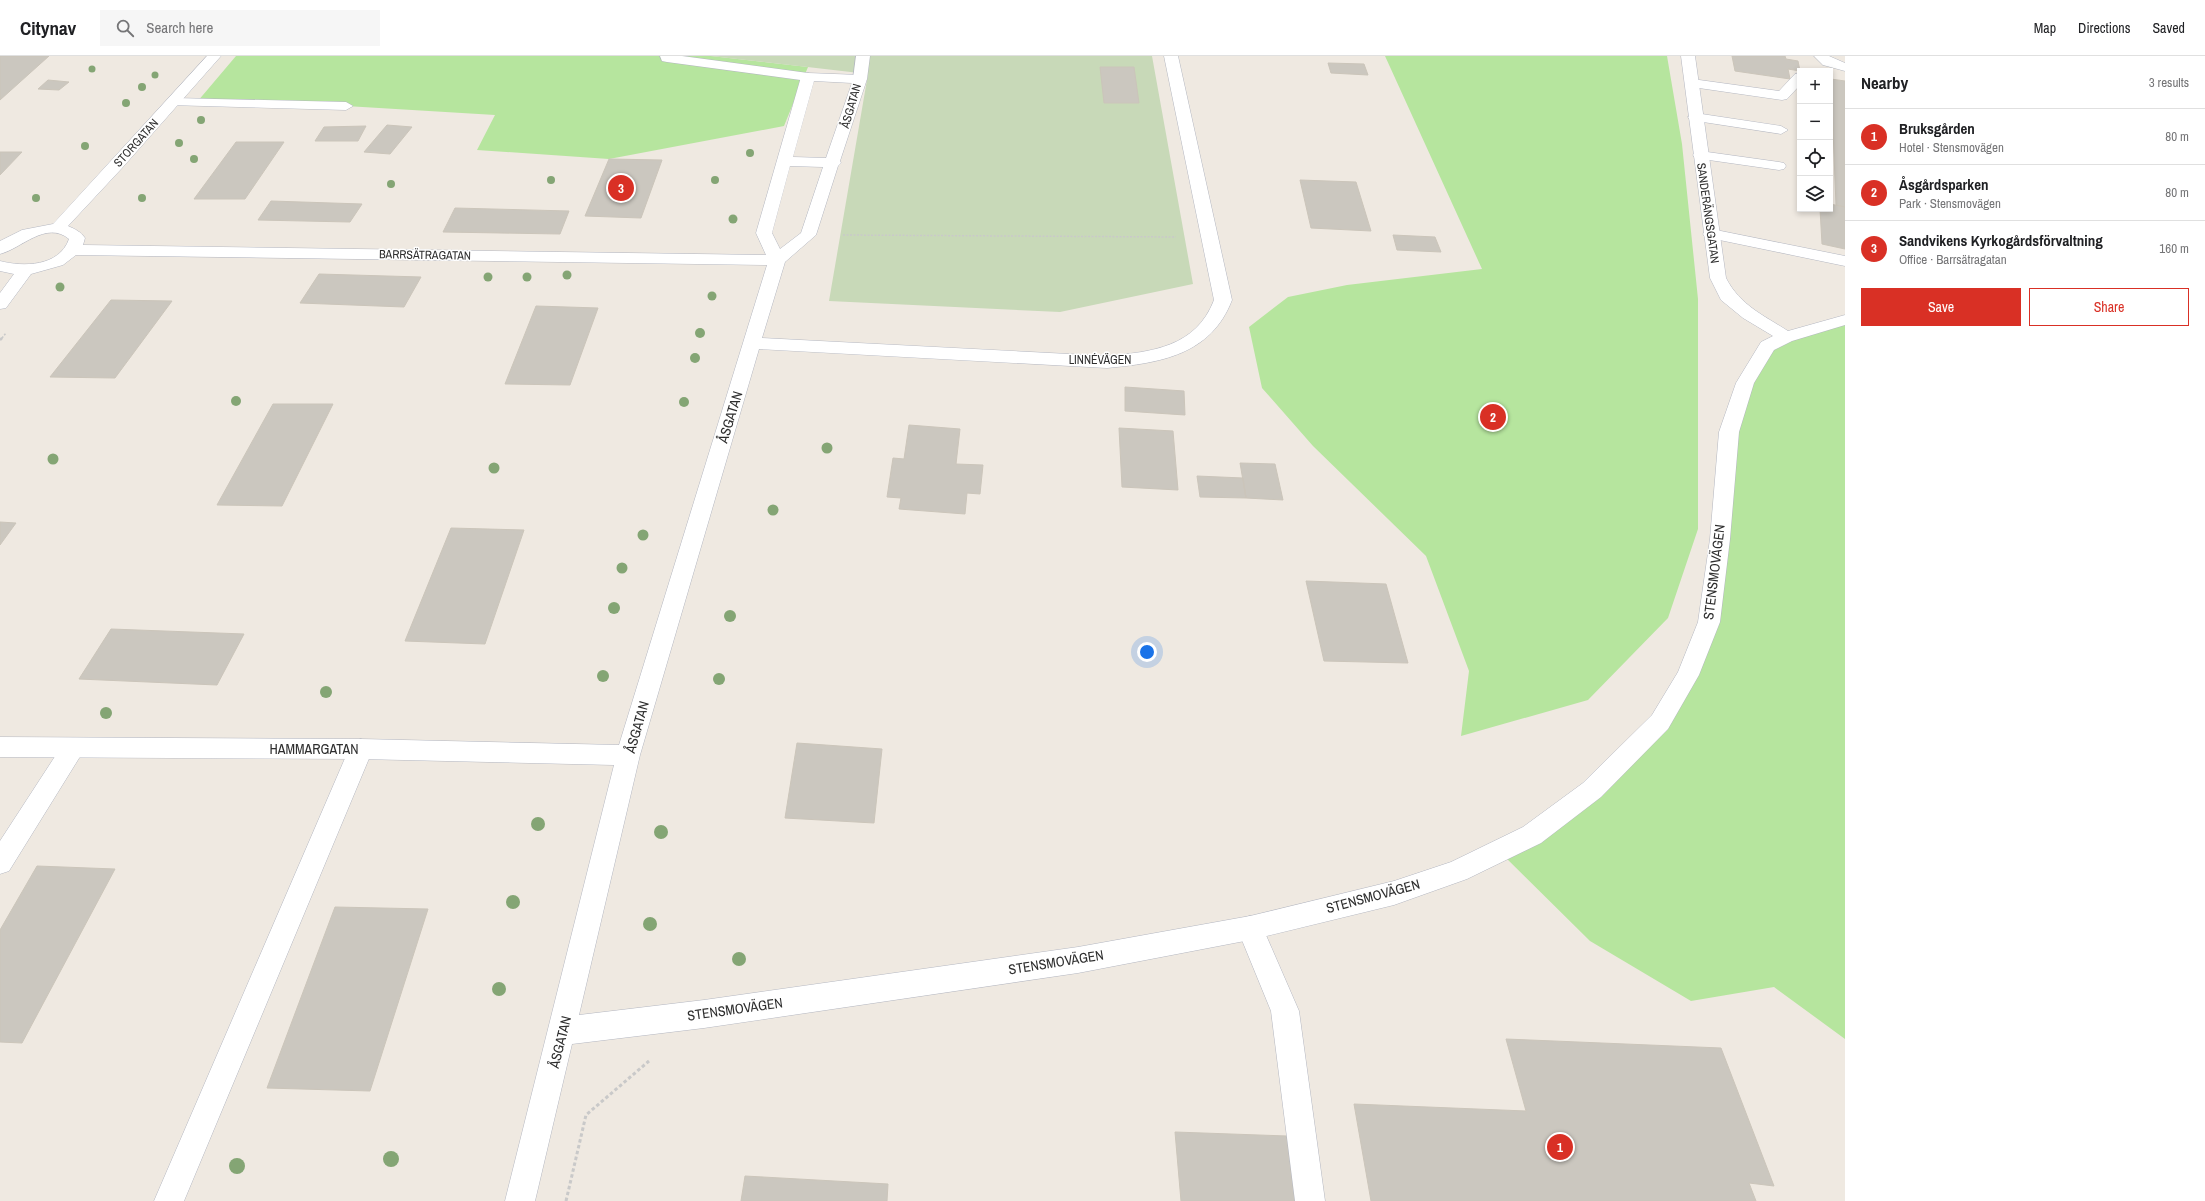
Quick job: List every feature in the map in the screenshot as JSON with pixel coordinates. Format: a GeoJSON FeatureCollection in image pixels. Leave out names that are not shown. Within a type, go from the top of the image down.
{"type":"FeatureCollection","features":[{"type":"Feature","properties":{"kind":"street","name":"STORGATAN"},"geometry":{"type":"LineString","coordinates":[[57,229],[174,102],[214,56]]}},
{"type":"Feature","properties":{"kind":"street","name":"ÅSGATAN"},"geometry":{"type":"LineString","coordinates":[[668,56],[667,58],[808,77],[860,79],[834,163],[808,235]]}},
{"type":"Feature","properties":{"kind":"street"},"geometry":{"type":"LineString","coordinates":[[860,79],[863,56]]}},
{"type":"Feature","properties":{"kind":"street","name":"LINNÉVÄGEN"},"geometry":{"type":"LineString","coordinates":[[752,343],[1099,361],[1139,359],[1168,351],[1189,342],[1204,331],[1216,317],[1223,300],[1170,56]]}},
{"type":"Feature","properties":{"kind":"street","name":"SANDERÄNGSGATAN"},"geometry":{"type":"LineString","coordinates":[[1688,56],[1700,155],[1718,278],[1727,296],[1749,314],[1786,337]]}},
{"type":"Feature","properties":{"kind":"street"},"geometry":{"type":"LineString","coordinates":[[1816,68],[1825,59],[1845,67]]}},
{"type":"Feature","properties":{"kind":"street"},"geometry":{"type":"LineString","coordinates":[[808,77],[783,160],[764,233],[777,260],[808,235]]}},
{"type":"Feature","properties":{"kind":"street"},"geometry":{"type":"LineString","coordinates":[[1692,83],[1782,96],[1797,79]]}},
{"type":"Feature","properties":{"kind":"street"},"geometry":{"type":"LineString","coordinates":[[174,102],[346,106]]}},
{"type":"Feature","properties":{"kind":"street"},"geometry":{"type":"LineString","coordinates":[[1695,117],[1781,130]]}},
{"type":"Feature","properties":{"kind":"street"},"geometry":{"type":"LineString","coordinates":[[1700,155],[1778,166]]}},
{"type":"Feature","properties":{"kind":"street"},"geometry":{"type":"LineString","coordinates":[[783,160],[834,163]]}},
{"type":"Feature","properties":{"kind":"street"},"geometry":{"type":"LineString","coordinates":[[0,249],[19,236],[38,230],[57,229],[73,233],[76,238],[73,250],[67,256],[48,265],[26,270],[14,270],[0,266]]}},
{"type":"Feature","properties":{"kind":"street"},"geometry":{"type":"LineString","coordinates":[[1711,234],[1845,261]]}},
{"type":"Feature","properties":{"kind":"street","name":"BARRSÄTRAGATAN"},"geometry":{"type":"LineString","coordinates":[[73,250],[777,260]]}},
{"type":"Feature","properties":{"kind":"street","name":"ÅSGATAN"},"geometry":{"type":"LineString","coordinates":[[520,1201],[628,755],[777,260]]}},
{"type":"Feature","properties":{"kind":"street"},"geometry":{"type":"LineString","coordinates":[[0,304],[26,270]]}},
{"type":"Feature","properties":{"kind":"street","name":"STENSMOVÄGEN"},"geometry":{"type":"LineString","coordinates":[[562,1031],[704,1014],[1078,960],[1250,928],[1394,893],[1458,870],[1532,835],[1592,790],[1660,722],[1688,675],[1709,622],[1720,539],[1729,432],[1745,383],[1767,346],[1786,337],[1845,320]]}},
{"type":"Feature","properties":{"kind":"street","name":"HAMMARGATAN"},"geometry":{"type":"LineString","coordinates":[[0,747],[360,749],[628,755]]}},
{"type":"Feature","properties":{"kind":"street"},"geometry":{"type":"LineString","coordinates":[[0,863],[73,748]]}},
{"type":"Feature","properties":{"kind":"street"},"geometry":{"type":"LineString","coordinates":[[169,1201],[360,749]]}},
{"type":"Feature","properties":{"kind":"street"},"geometry":{"type":"LineString","coordinates":[[1250,928],[1285,1011],[1310,1201]]}},
{"type":"Feature","properties":{"kind":"path"},"geometry":{"type":"LineString","coordinates":[[808,235],[1210,237]]}},
{"type":"Feature","properties":{"kind":"path"},"geometry":{"type":"LineString","coordinates":[[566,1201],[586,1115],[651,1060]]}},
{"type":"Feature","properties":{"kind":"green space"},"geometry":{"type":"Polygon","coordinates":[[[236,56],[711,56],[808,67],[784,126],[609,159],[477,150],[495,115],[346,106],[197,102],[236,56]]]}},
{"type":"Feature","properties":{"kind":"green space"},"geometry":{"type":"Polygon","coordinates":[[[711,56],[1152,56],[1193,284],[1060,312],[829,301],[868,74],[711,56]]]}},
{"type":"Feature","properties":{"kind":"green space"},"geometry":{"type":"Polygon","coordinates":[[[1385,56],[1667,56],[1682,144],[1698,299],[1698,529],[1668,618],[1588,700],[1461,736],[1469,671],[1426,556],[1313,446],[1262,388],[1249,327],[1288,297],[1347,285],[1482,269],[1385,56]]]}},
{"type":"Feature","properties":{"kind":"green space"},"geometry":{"type":"Polygon","coordinates":[[[1845,320],[1845,1039],[1774,987],[1691,1001],[1590,941],[1499,851],[1660,722],[1709,622],[1729,432],[1767,346],[1845,320]]]}},
{"type":"Feature","properties":{"kind":"building"},"geometry":{"type":"Polygon","coordinates":[[[0,56],[49,56],[0,100],[0,56]]]}},
{"type":"Feature","properties":{"kind":"building"},"geometry":{"type":"Polygon","coordinates":[[[1732,56],[1785,56],[1786,59],[1798,61],[1799,68],[1797,68],[1797,70],[1788,69],[1790,79],[1735,71],[1732,56]]]}},
{"type":"Feature","properties":{"kind":"building"},"geometry":{"type":"Polygon","coordinates":[[[1328,63],[1364,64],[1368,75],[1331,73],[1328,63]]]}},
{"type":"Feature","properties":{"kind":"building"},"geometry":{"type":"Polygon","coordinates":[[[1100,67],[1134,67],[1139,103],[1104,103],[1100,67]]]}},
{"type":"Feature","properties":{"kind":"building"},"geometry":{"type":"Polygon","coordinates":[[[1833,79],[1845,81],[1845,207],[1836,205],[1833,79]]]}},
{"type":"Feature","properties":{"kind":"building"},"geometry":{"type":"Polygon","coordinates":[[[48,80],[69,82],[59,90],[38,89],[48,80]]]}},
{"type":"Feature","properties":{"kind":"building"},"geometry":{"type":"Polygon","coordinates":[[[387,125],[412,127],[390,154],[364,152],[387,125]]]}},
{"type":"Feature","properties":{"kind":"building"},"geometry":{"type":"Polygon","coordinates":[[[366,126],[358,141],[315,141],[324,127],[366,126]]]}},
{"type":"Feature","properties":{"kind":"building"},"geometry":{"type":"Polygon","coordinates":[[[236,142],[284,142],[245,199],[194,199],[236,142]]]}},
{"type":"Feature","properties":{"kind":"building"},"geometry":{"type":"Polygon","coordinates":[[[0,152],[22,152],[0,175],[0,152]]]}},
{"type":"Feature","properties":{"kind":"building"},"geometry":{"type":"Polygon","coordinates":[[[609,159],[662,160],[641,218],[585,216],[609,159]]]}},
{"type":"Feature","properties":{"kind":"building"},"geometry":{"type":"Polygon","coordinates":[[[1300,180],[1356,182],[1371,231],[1311,228],[1300,180]]]}},
{"type":"Feature","properties":{"kind":"building"},"geometry":{"type":"Polygon","coordinates":[[[271,201],[362,204],[350,222],[258,220],[271,201]]]}},
{"type":"Feature","properties":{"kind":"building"},"geometry":{"type":"Polygon","coordinates":[[[1833,205],[1845,207],[1845,249],[1822,244],[1820,212],[1833,212],[1833,205]]]}},
{"type":"Feature","properties":{"kind":"building"},"geometry":{"type":"Polygon","coordinates":[[[455,208],[569,211],[560,234],[443,232],[455,208]]]}},
{"type":"Feature","properties":{"kind":"building"},"geometry":{"type":"Polygon","coordinates":[[[1393,235],[1435,237],[1441,252],[1397,250],[1393,235]]]}},
{"type":"Feature","properties":{"kind":"building"},"geometry":{"type":"Polygon","coordinates":[[[319,274],[421,277],[404,307],[300,303],[319,274]]]}},
{"type":"Feature","properties":{"kind":"building"},"geometry":{"type":"Polygon","coordinates":[[[111,300],[172,301],[115,378],[50,377],[111,300]]]}},
{"type":"Feature","properties":{"kind":"building"},"geometry":{"type":"Polygon","coordinates":[[[536,306],[598,308],[570,385],[505,384],[536,306]]]}},
{"type":"Feature","properties":{"kind":"building"},"geometry":{"type":"Polygon","coordinates":[[[1125,387],[1184,391],[1185,415],[1125,411],[1125,387]]]}},
{"type":"Feature","properties":{"kind":"building"},"geometry":{"type":"Polygon","coordinates":[[[273,404],[333,404],[282,506],[217,505],[273,404]]]}},
{"type":"Feature","properties":{"kind":"building"},"geometry":{"type":"Polygon","coordinates":[[[909,425],[960,429],[956,464],[983,465],[980,494],[967,493],[965,514],[899,509],[901,498],[887,497],[893,458],[904,459],[909,425]]]}},
{"type":"Feature","properties":{"kind":"building"},"geometry":{"type":"Polygon","coordinates":[[[1119,428],[1173,431],[1178,490],[1122,487],[1119,428]]]}},
{"type":"Feature","properties":{"kind":"building"},"geometry":{"type":"Polygon","coordinates":[[[1240,463],[1275,464],[1283,500],[1246,498],[1240,463]]]}},
{"type":"Feature","properties":{"kind":"building"},"geometry":{"type":"Polygon","coordinates":[[[1197,476],[1243,478],[1246,498],[1200,497],[1197,476]]]}},
{"type":"Feature","properties":{"kind":"building"},"geometry":{"type":"Polygon","coordinates":[[[0,522],[16,523],[0,545],[0,522]]]}},
{"type":"Feature","properties":{"kind":"building"},"geometry":{"type":"Polygon","coordinates":[[[451,528],[524,530],[485,644],[405,641],[451,528]]]}},
{"type":"Feature","properties":{"kind":"building"},"geometry":{"type":"Polygon","coordinates":[[[1306,581],[1386,584],[1408,663],[1324,661],[1306,581]]]}},
{"type":"Feature","properties":{"kind":"building"},"geometry":{"type":"Polygon","coordinates":[[[111,629],[244,634],[217,685],[79,679],[111,629]]]}},
{"type":"Feature","properties":{"kind":"building"},"geometry":{"type":"Polygon","coordinates":[[[797,743],[882,749],[874,823],[785,818],[797,743]]]}},
{"type":"Feature","properties":{"kind":"building"},"geometry":{"type":"Polygon","coordinates":[[[37,866],[115,869],[22,1043],[0,1042],[0,930],[37,866]]]}},
{"type":"Feature","properties":{"kind":"building"},"geometry":{"type":"Polygon","coordinates":[[[335,907],[428,909],[370,1091],[267,1088],[335,907]]]}},
{"type":"Feature","properties":{"kind":"building"},"geometry":{"type":"Polygon","coordinates":[[[1506,1039],[1721,1048],[1774,1186],[1749,1183],[1756,1201],[1371,1201],[1354,1104],[1526,1111],[1506,1039]]]}},
{"type":"Feature","properties":{"kind":"building"},"geometry":{"type":"Polygon","coordinates":[[[1175,1132],[1287,1136],[1296,1201],[1181,1201],[1175,1132]]]}},
{"type":"Feature","properties":{"kind":"building"},"geometry":{"type":"Polygon","coordinates":[[[745,1176],[888,1184],[887,1201],[741,1201],[745,1176]]]}},
{"type":"Feature","properties":{"kind":"place","name":"Sandvikens Kyrkogårdsförvaltning"},"geometry":{"type":"Point","coordinates":[621,188]}},
{"type":"Feature","properties":{"kind":"place","name":"Åsgårdsparken"},"geometry":{"type":"Point","coordinates":[1493,417]}},
{"type":"Feature","properties":{"kind":"place","name":"Bruksgården"},"geometry":{"type":"Point","coordinates":[1560,1147]}}]}
